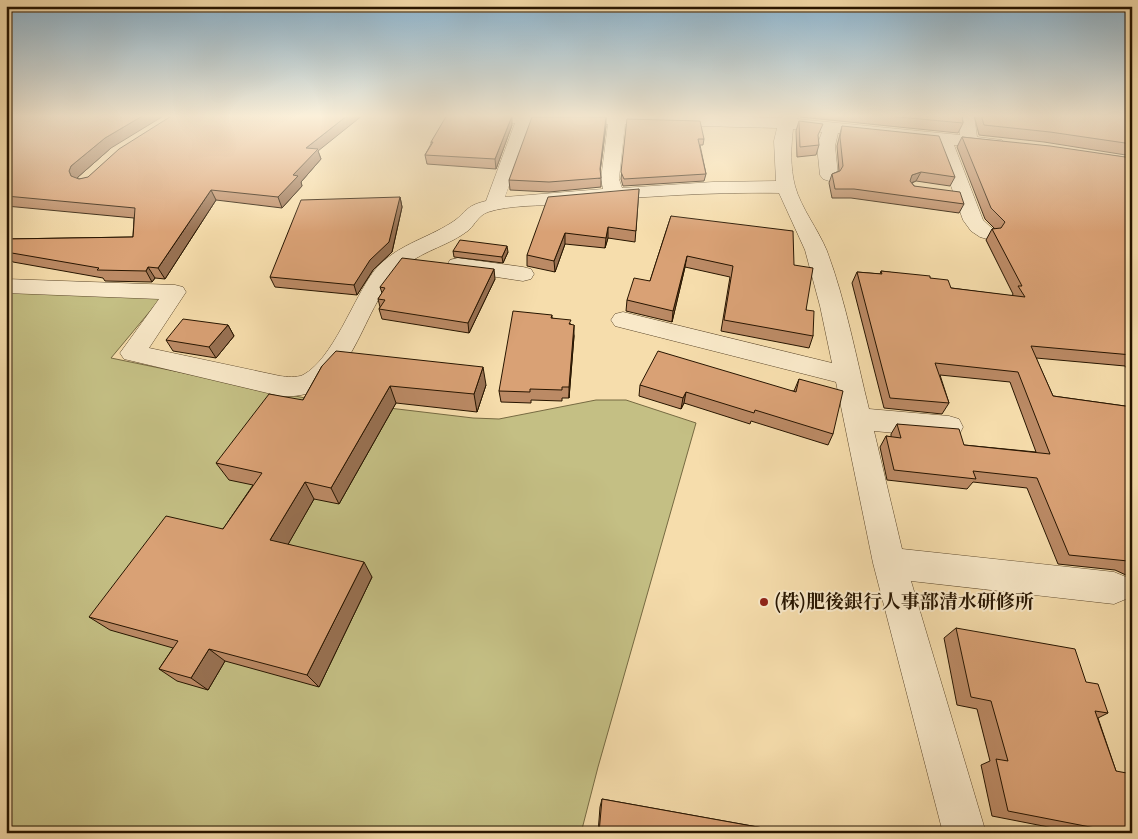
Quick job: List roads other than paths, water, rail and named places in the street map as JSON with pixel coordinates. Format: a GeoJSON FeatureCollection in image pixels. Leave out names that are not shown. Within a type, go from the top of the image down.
{"type":"FeatureCollection","features":[{"type":"Feature","properties":{"kind":"street"},"geometry":{"type":"LineString","coordinates":[[496,204],[495,198],[512,154]]}},
{"type":"Feature","properties":{"kind":"street"},"geometry":{"type":"LineString","coordinates":[[613,154],[610,179],[614,194]]}},
{"type":"Feature","properties":{"kind":"street"},"geometry":{"type":"LineString","coordinates":[[783,154],[786,187],[816,250],[847,376],[889,563],[965,833]]}},
{"type":"Feature","properties":{"kind":"street"},"geometry":{"type":"LineString","coordinates":[[827,154],[829,174]]}},
{"type":"Feature","properties":{"kind":"street"},"geometry":{"type":"LineString","coordinates":[[949,154],[973,220],[978,227],[987,233]]}},
{"type":"Feature","properties":{"kind":"street"},"geometry":{"type":"LineString","coordinates":[[6,286],[175,292],[133,353],[280,386],[296,387],[312,382],[326,368],[359,319],[383,275],[402,256],[461,226],[477,209],[496,204],[614,194],[786,187]]}},
{"type":"Feature","properties":{"kind":"street"},"geometry":{"type":"LineString","coordinates":[[946,192],[965,195]]}},
{"type":"Feature","properties":{"kind":"street"},"geometry":{"type":"LineString","coordinates":[[402,256],[414,260],[523,274]]}},
{"type":"Feature","properties":{"kind":"street"},"geometry":{"type":"LineString","coordinates":[[623,320],[847,376]]}},
{"type":"Feature","properties":{"kind":"street"},"geometry":{"type":"LineString","coordinates":[[857,419],[949,427]]}},
{"type":"Feature","properties":{"kind":"street"},"geometry":{"type":"LineString","coordinates":[[889,563],[1114,588]]}},
{"type":"Feature","properties":{"kind":"place","name":"(株)肥後銀行人事部清水研修所"},"geometry":{"type":"Point","coordinates":[764,602]}}]}
